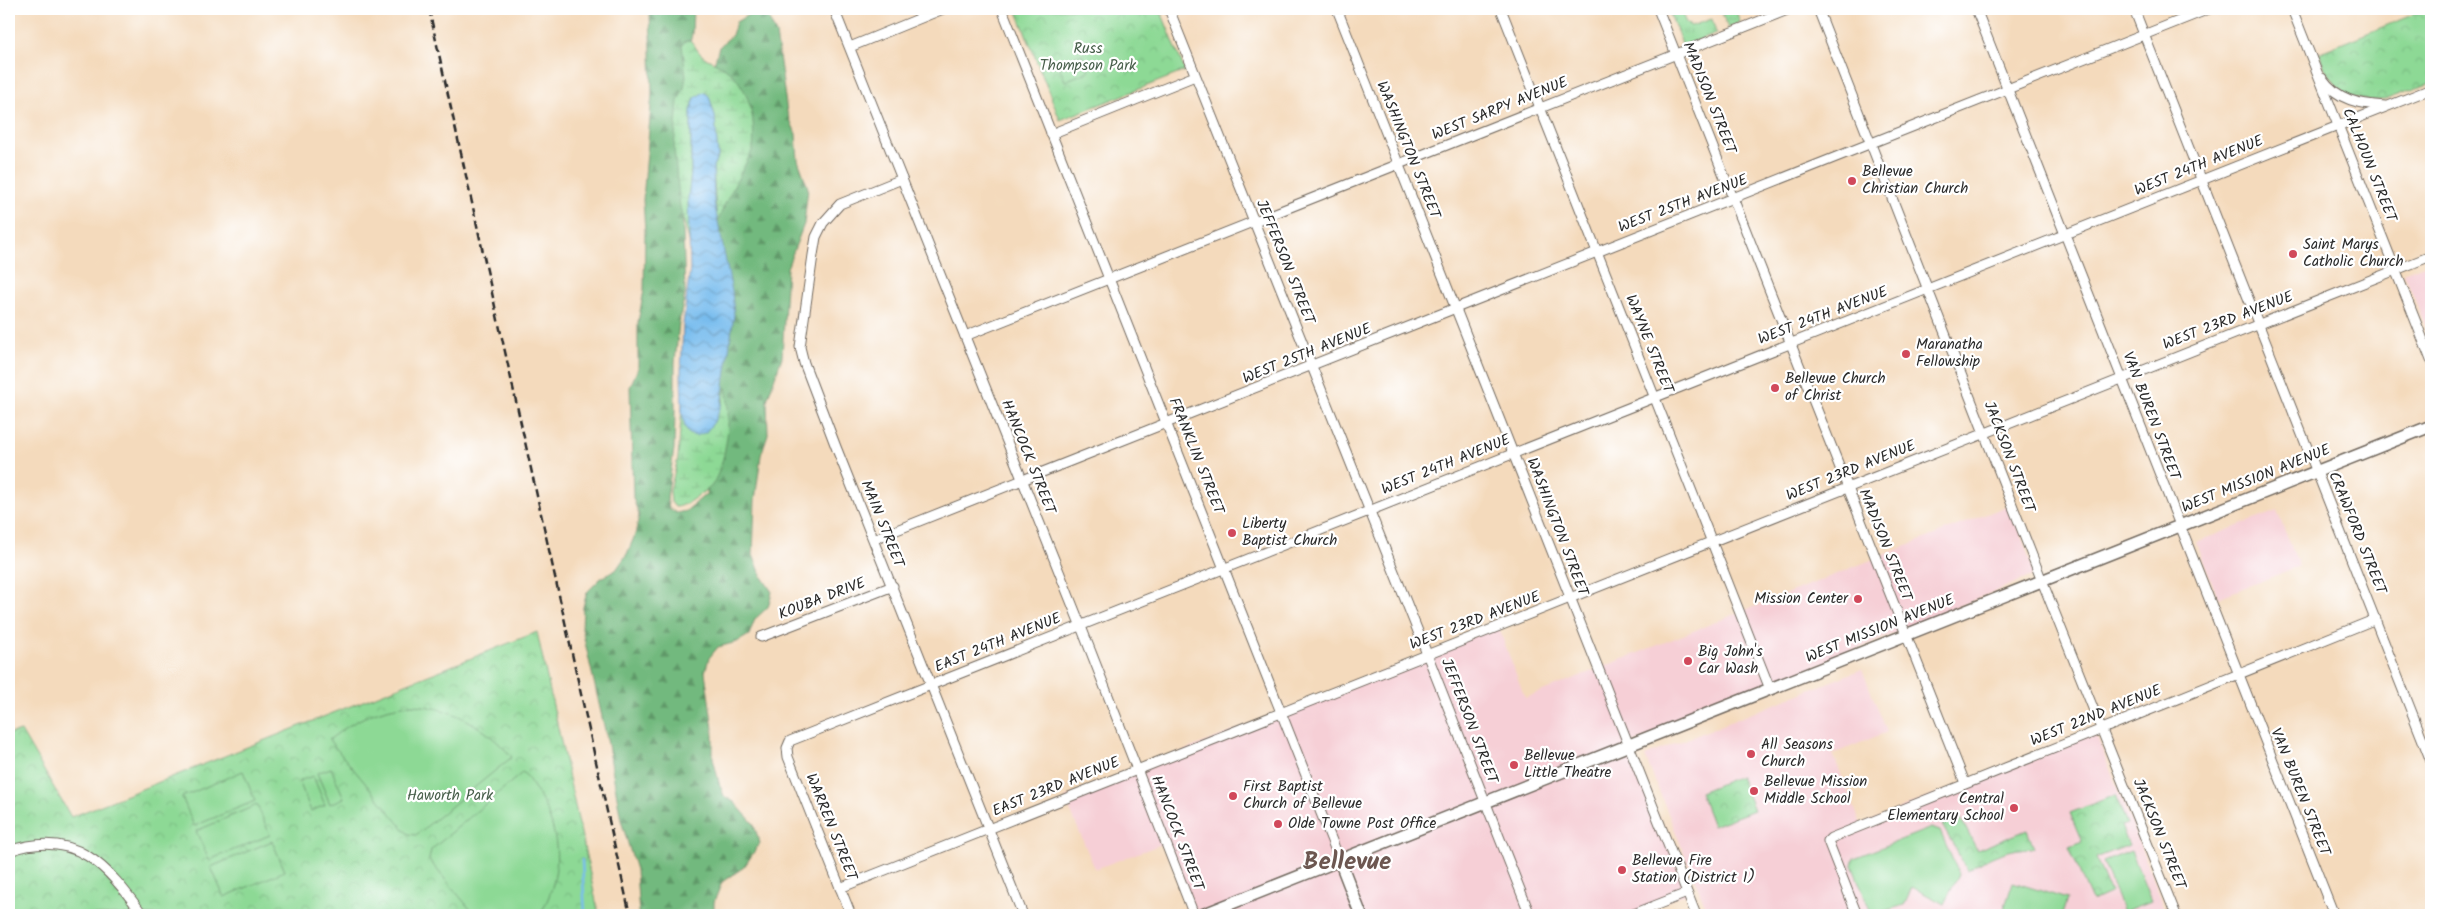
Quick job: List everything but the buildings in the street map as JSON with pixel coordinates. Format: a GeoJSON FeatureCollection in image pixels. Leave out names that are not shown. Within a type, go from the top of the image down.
{"type":"FeatureCollection","features":[{"type":"Feature","properties":{"kind":"main road","name":"WEST MISSION AVENUE"},"geometry":{"type":"LineString","coordinates":[[1202,915],[2431,426]]}},
{"type":"Feature","properties":{"kind":"main road","name":"FRANKLIN STREET"},"geometry":{"type":"LineString","coordinates":[[1340,861],[1362,915]]}},
{"type":"Feature","properties":{"kind":"street","name":"HANCOCK STREET"},"geometry":{"type":"LineString","coordinates":[[834,9],[1080,624],[1194,915]]}},
{"type":"Feature","properties":{"kind":"street"},"geometry":{"type":"LineString","coordinates":[[850,47],[944,9]]}},
{"type":"Feature","properties":{"kind":"street","name":"FRANKLIN STREET"},"geometry":{"type":"LineString","coordinates":[[1002,9],[1340,861]]}},
{"type":"Feature","properties":{"kind":"street","name":"JEFFERSON STREET"},"geometry":{"type":"LineString","coordinates":[[1169,9],[1428,654],[1530,915]]}},
{"type":"Feature","properties":{"kind":"street","name":"WASHINGTON STREET"},"geometry":{"type":"LineString","coordinates":[[1337,9],[1696,915]]}},
{"type":"Feature","properties":{"kind":"street","name":"WAYNE STREET"},"geometry":{"type":"LineString","coordinates":[[1501,9],[1770,689]]}},
{"type":"Feature","properties":{"kind":"street","name":"MADISON STREET"},"geometry":{"type":"LineString","coordinates":[[1658,9],[1965,783]]}},
{"type":"Feature","properties":{"kind":"street","name":"WEST SARPY AVENUE"},"geometry":{"type":"LineString","coordinates":[[965,336],[1790,9]]}},
{"type":"Feature","properties":{"kind":"street","name":"JACKSON STREET"},"geometry":{"type":"LineString","coordinates":[[1818,9],[2042,581],[2176,915]]}},
{"type":"Feature","properties":{"kind":"street","name":"VAN BUREN STREET"},"geometry":{"type":"LineString","coordinates":[[1976,9],[2334,915]]}},
{"type":"Feature","properties":{"kind":"street","name":"CRAWFORD STREET"},"geometry":{"type":"LineString","coordinates":[[2134,9],[2431,761]]}},
{"type":"Feature","properties":{"kind":"street","name":"WEST 25TH AVENUE"},"geometry":{"type":"LineString","coordinates":[[874,539],[2209,9]]}},
{"type":"Feature","properties":{"kind":"street","name":"CALHOUN STREET"},"geometry":{"type":"LineString","coordinates":[[2292,9],[2431,360]]}},
{"type":"Feature","properties":{"kind":"street"},"geometry":{"type":"LineString","coordinates":[[2315,68],[2326,84],[2349,101],[2388,106]]}},
{"type":"Feature","properties":{"kind":"street"},"geometry":{"type":"LineString","coordinates":[[1051,134],[1195,76]]}},
{"type":"Feature","properties":{"kind":"street","name":"WEST 24TH AVENUE"},"geometry":{"type":"LineString","coordinates":[[1224,567],[2431,89]]}},
{"type":"Feature","properties":{"kind":"street","name":"MAIN STREET"},"geometry":{"type":"LineString","coordinates":[[902,178],[840,204],[823,223],[816,237],[800,336],[804,363],[1023,915]]}},
{"type":"Feature","properties":{"kind":"street","name":"WEST 23RD AVENUE"},"geometry":{"type":"LineString","coordinates":[[1282,712],[2431,256]]}},
{"type":"Feature","properties":{"kind":"street","name":"EAST 24TH AVENUE"},"geometry":{"type":"LineString","coordinates":[[787,748],[790,741],[799,736],[1224,567]]}},
{"type":"Feature","properties":{"kind":"street","name":"KOUBA DRIVE"},"geometry":{"type":"LineString","coordinates":[[761,637],[892,586]]}},
{"type":"Feature","properties":{"kind":"street","name":"WEST 22ND AVENUE"},"geometry":{"type":"LineString","coordinates":[[1857,915],[1828,841],[1835,836],[2376,619]]}},
{"type":"Feature","properties":{"kind":"street","name":"EAST 23RD AVENUE"},"geometry":{"type":"LineString","coordinates":[[840,888],[1282,712]]}},
{"type":"Feature","properties":{"kind":"street","name":"WARREN STREET"},"geometry":{"type":"LineString","coordinates":[[787,748],[788,757],[851,915]]}},
{"type":"Feature","properties":{"kind":"street"},"geometry":{"type":"LineString","coordinates":[[9,851],[45,844],[72,848],[89,856],[111,873],[143,915]]}},
{"type":"Feature","properties":{"kind":"street"},"geometry":{"type":"LineString","coordinates":[[1631,915],[1687,893]]}},
{"type":"Feature","properties":{"kind":"shaded area"},"geometry":{"type":"Polygon","coordinates":[[[2431,262],[2431,340],[2404,273],[2431,262]]]}},
{"type":"Feature","properties":{"kind":"shaded area"},"geometry":{"type":"Polygon","coordinates":[[[2012,504],[2034,575],[1629,745],[1687,893],[1631,915],[1194,915],[1165,843],[1095,869],[1065,798],[1498,626],[1525,698],[2012,504]]]}},
{"type":"Feature","properties":{"kind":"shaded area"},"geometry":{"type":"Polygon","coordinates":[[[2277,511],[2299,566],[2218,598],[2196,542],[2277,511]]]}},
{"type":"Feature","properties":{"kind":"shaded area"},"geometry":{"type":"Polygon","coordinates":[[[1862,669],[1887,732],[1833,754],[1861,824],[2095,732],[2166,911],[2155,915],[1709,915],[1645,756],[1862,669]]]}},
{"type":"Feature","properties":{"kind":"green space"},"geometry":{"type":"Polygon","coordinates":[[[650,9],[693,9],[692,34],[688,52],[682,199],[685,294],[679,322],[675,362],[674,449],[667,498],[669,508],[676,513],[686,511],[706,494],[712,471],[713,67],[719,47],[732,35],[736,22],[753,12],[767,15],[776,34],[787,112],[796,134],[798,160],[808,188],[804,224],[787,268],[782,357],[767,400],[768,434],[761,455],[755,500],[753,555],[762,577],[772,592],[768,607],[755,619],[749,635],[737,642],[718,647],[709,658],[705,672],[713,729],[713,758],[719,783],[724,796],[734,802],[753,823],[760,843],[744,867],[722,882],[714,902],[714,915],[639,915],[636,870],[621,820],[607,739],[582,629],[583,607],[587,592],[601,578],[616,570],[627,554],[635,535],[639,515],[633,498],[630,387],[638,368],[638,322],[644,290],[645,231],[643,200],[652,94],[650,9]]]}},
{"type":"Feature","properties":{"kind":"green space","name":"Russ Thompson Park"},"geometry":{"type":"Polygon","coordinates":[[[1016,9],[1160,9],[1185,71],[1060,120],[1016,9]]]}},
{"type":"Feature","properties":{"kind":"green space"},"geometry":{"type":"Polygon","coordinates":[[[1668,9],[1680,9],[1686,23],[1691,26],[1712,19],[1716,33],[1683,46],[1668,9]]]}},
{"type":"Feature","properties":{"kind":"green space"},"geometry":{"type":"Polygon","coordinates":[[[1720,9],[1735,9],[1740,22],[1728,28],[1720,9]]]}},
{"type":"Feature","properties":{"kind":"green space"},"geometry":{"type":"Polygon","coordinates":[[[2431,9],[2431,83],[2384,100],[2371,100],[2350,95],[2342,90],[2329,75],[2318,53],[2431,9]]]}},
{"type":"Feature","properties":{"kind":"green space"},"geometry":{"type":"Polygon","coordinates":[[[690,40],[702,55],[725,68],[734,75],[740,84],[746,94],[752,115],[754,138],[753,149],[717,224],[713,166],[718,157],[715,116],[709,96],[695,98],[691,110],[691,173],[688,199],[690,244],[680,207],[674,149],[678,101],[684,88],[686,76],[682,45],[685,41],[690,40]]]}},
{"type":"Feature","properties":{"kind":"green space"},"geometry":{"type":"Polygon","coordinates":[[[1082,54],[1089,71],[1065,81],[1058,63],[1082,54]]]}},
{"type":"Feature","properties":{"kind":"green space"},"geometry":{"type":"Polygon","coordinates":[[[726,387],[728,410],[727,436],[719,472],[708,489],[686,504],[675,507],[671,502],[670,491],[678,458],[682,405],[682,413],[721,406],[726,387]]]}},
{"type":"Feature","properties":{"kind":"green space","name":"Haworth Park"},"geometry":{"type":"Polygon","coordinates":[[[537,632],[599,915],[9,915],[9,734],[21,731],[71,817],[537,632]]]}},
{"type":"Feature","properties":{"kind":"green space"},"geometry":{"type":"Polygon","coordinates":[[[413,705],[442,710],[468,720],[491,736],[512,757],[416,835],[408,834],[329,740],[348,726],[368,715],[390,708],[413,705]]]}},
{"type":"Feature","properties":{"kind":"green space"},"geometry":{"type":"Polygon","coordinates":[[[331,768],[344,798],[330,804],[317,773],[331,768]]]}},
{"type":"Feature","properties":{"kind":"green space"},"geometry":{"type":"Polygon","coordinates":[[[243,771],[255,801],[194,826],[182,797],[243,771]]]}},
{"type":"Feature","properties":{"kind":"green space"},"geometry":{"type":"Polygon","coordinates":[[[523,772],[544,806],[556,841],[557,859],[549,896],[540,915],[475,915],[429,860],[431,850],[523,772]]]}},
{"type":"Feature","properties":{"kind":"green space"},"geometry":{"type":"Polygon","coordinates":[[[313,776],[325,805],[311,811],[299,781],[313,776]]]}},
{"type":"Feature","properties":{"kind":"green space"},"geometry":{"type":"Polygon","coordinates":[[[1740,776],[1754,810],[1713,826],[1700,792],[1740,776]]]}},
{"type":"Feature","properties":{"kind":"green space"},"geometry":{"type":"Polygon","coordinates":[[[2115,795],[2127,824],[2121,826],[2129,845],[2096,858],[2110,893],[2092,901],[2069,847],[2082,842],[2070,813],[2115,795]]]}},
{"type":"Feature","properties":{"kind":"green space"},"geometry":{"type":"Polygon","coordinates":[[[257,805],[270,835],[209,860],[196,831],[257,805]]]}},
{"type":"Feature","properties":{"kind":"green space"},"geometry":{"type":"Polygon","coordinates":[[[1960,817],[1977,850],[2027,830],[2034,848],[2008,851],[1984,861],[1968,871],[1942,825],[1960,817]]]}},
{"type":"Feature","properties":{"kind":"green space"},"geometry":{"type":"Polygon","coordinates":[[[1931,828],[1940,831],[1959,874],[1944,904],[1912,887],[1904,905],[1872,915],[1852,865],[1854,858],[1931,828]]]}},
{"type":"Feature","properties":{"kind":"green space"},"geometry":{"type":"Polygon","coordinates":[[[272,841],[285,871],[224,897],[211,867],[272,841]]]}},
{"type":"Feature","properties":{"kind":"green space"},"geometry":{"type":"Polygon","coordinates":[[[2131,851],[2151,901],[2123,912],[2103,862],[2131,851]]]}},
{"type":"Feature","properties":{"kind":"green space"},"geometry":{"type":"Polygon","coordinates":[[[2013,882],[2067,899],[2062,915],[2002,915],[2013,882]]]}},
{"type":"Feature","properties":{"kind":"water"},"geometry":{"type":"Polygon","coordinates":[[[704,92],[709,96],[715,116],[718,157],[713,166],[714,202],[732,291],[734,315],[721,406],[714,422],[706,432],[696,436],[689,434],[685,427],[682,413],[681,371],[683,325],[690,269],[688,199],[691,173],[691,110],[695,98],[704,92]]]}},
{"type":"Feature","properties":{"kind":"waterway"},"geometry":{"type":"LineString","coordinates":[[582,860],[585,915]]}},
{"type":"Feature","properties":{"kind":"railway"},"geometry":{"type":"LineString","coordinates":[[429,9],[630,915]]}},
{"type":"Feature","properties":{"kind":"place","name":"Bellevue Christian Church"},"geometry":{"type":"Point","coordinates":[1852,181]}},
{"type":"Feature","properties":{"kind":"place","name":"Saint Marys Catholic Church"},"geometry":{"type":"Point","coordinates":[2293,254]}},
{"type":"Feature","properties":{"kind":"place","name":"Maranatha Fellowship"},"geometry":{"type":"Point","coordinates":[1906,354]}},
{"type":"Feature","properties":{"kind":"place","name":"Bellevue Church of Christ"},"geometry":{"type":"Point","coordinates":[1775,388]}},
{"type":"Feature","properties":{"kind":"place","name":"Liberty Baptist Church"},"geometry":{"type":"Point","coordinates":[1232,533]}},
{"type":"Feature","properties":{"kind":"place","name":"Mission Center"},"geometry":{"type":"Point","coordinates":[1858,599]}},
{"type":"Feature","properties":{"kind":"place","name":"Big John's Car Wash"},"geometry":{"type":"Point","coordinates":[1688,661]}},
{"type":"Feature","properties":{"kind":"place","name":"All Seasons Church"},"geometry":{"type":"Point","coordinates":[1751,754]}},
{"type":"Feature","properties":{"kind":"place","name":"Bellevue Little Theatre"},"geometry":{"type":"Point","coordinates":[1514,765]}},
{"type":"Feature","properties":{"kind":"place","name":"Bellevue Mission Middle School"},"geometry":{"type":"Point","coordinates":[1754,791]}},
{"type":"Feature","properties":{"kind":"place","name":"First Baptist Church of Bellevue"},"geometry":{"type":"Point","coordinates":[1233,796]}},
{"type":"Feature","properties":{"kind":"place","name":"Central Elementary School"},"geometry":{"type":"Point","coordinates":[2014,808]}},
{"type":"Feature","properties":{"kind":"place","name":"Olde Towne Post Office"},"geometry":{"type":"Point","coordinates":[1278,824]}},
{"type":"Feature","properties":{"kind":"place","name":"Bellevue Fire Station (District 1)"},"geometry":{"type":"Point","coordinates":[1622,870]}},
{"type":"Feature","properties":{"kind":"district","name":"Bellevue"},"geometry":{"type":"Point","coordinates":[1347,862]}}]}
